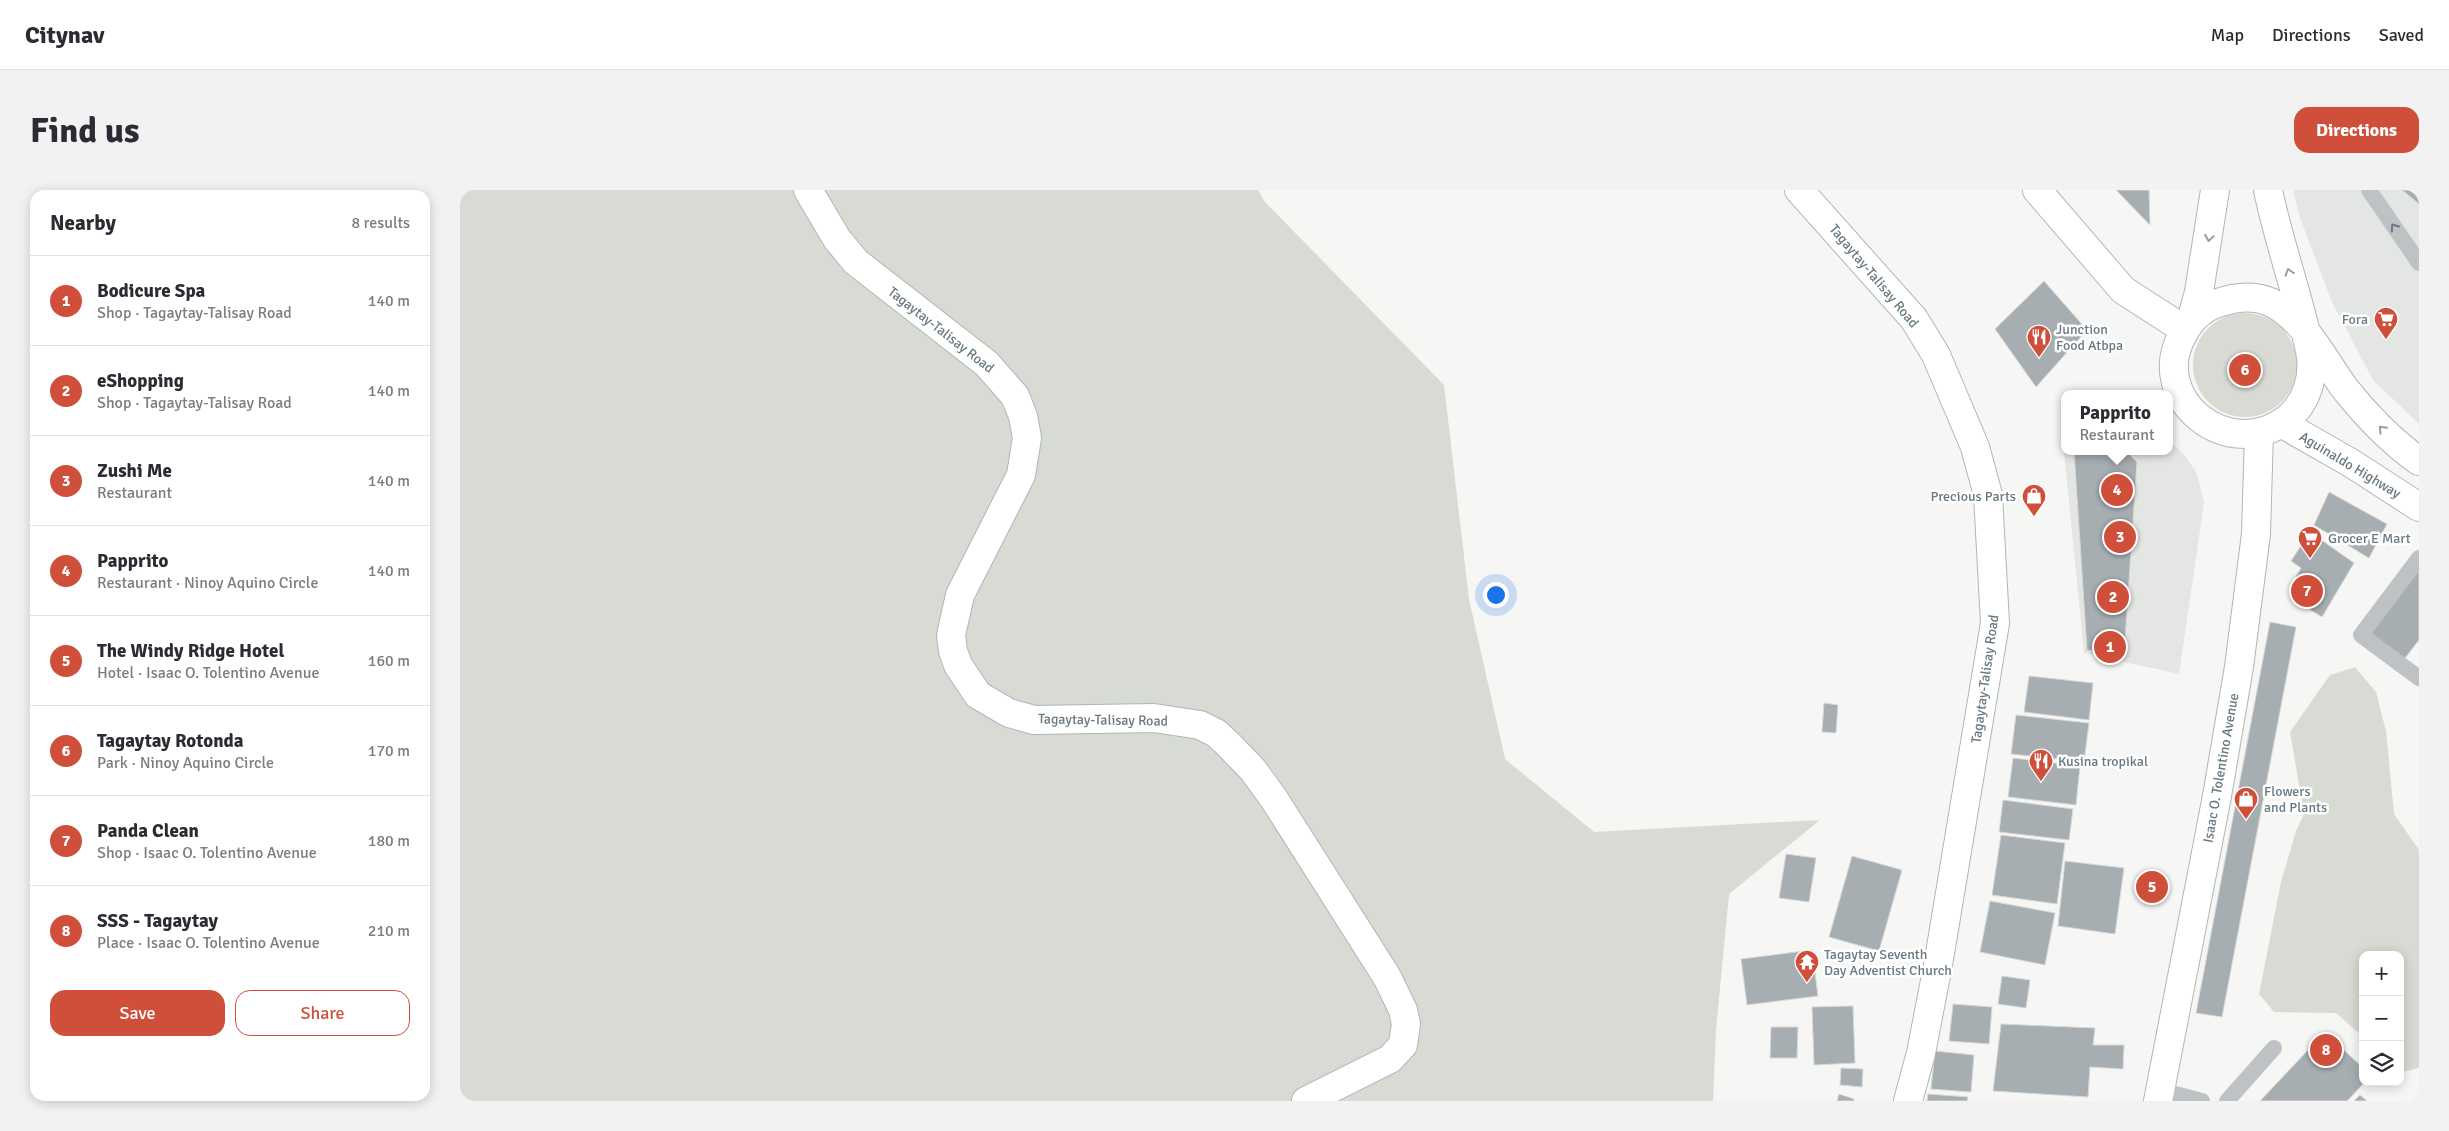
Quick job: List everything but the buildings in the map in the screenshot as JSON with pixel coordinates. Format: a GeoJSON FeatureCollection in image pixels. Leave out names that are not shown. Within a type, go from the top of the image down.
{"type":"FeatureCollection","features":[{"type":"Feature","properties":{"kind":"main road","name":"Tagaytay-Talisay Road"},"geometry":{"type":"LineString","coordinates":[[808,190],[837,239],[856,262],[987,364],[1015,396],[1023,416],[1027,438],[1021,475],[960,595],[954,615],[953,651],[958,665],[970,686],[978,695],[1009,714],[1034,720],[1154,718],[1200,724],[1216,733],[1253,770],[1274,799],[1387,977],[1403,1010],[1406,1024],[1403,1045],[1398,1053],[1382,1064],[1306,1101]]}},
{"type":"Feature","properties":{"kind":"main road","name":"Tagaytay-Talisay Road"},"geometry":{"type":"LineString","coordinates":[[1799,190],[1914,319],[1936,355],[1975,447],[1988,495],[1995,624],[1938,965],[1921,1053],[1908,1101]]}},
{"type":"Feature","properties":{"kind":"main road"},"geometry":{"type":"LineString","coordinates":[[2037,190],[2124,290],[2189,324]]}},
{"type":"Feature","properties":{"kind":"main road"},"geometry":{"type":"LineString","coordinates":[[2216,190],[2199,292],[2189,324],[2176,345],[2172,369],[2179,391],[2188,407],[2201,420],[2216,429],[2238,434],[2270,428],[2292,414],[2308,390],[2312,361],[2268,190]]}},
{"type":"Feature","properties":{"kind":"main road"},"geometry":{"type":"LineString","coordinates":[[2189,324],[2210,305],[2230,299],[2249,297],[2269,302],[2286,311],[2307,336],[2347,391],[2388,435],[2419,461]]}},
{"type":"Feature","properties":{"kind":"main road","name":"Aguinaldo Highway"},"geometry":{"type":"LineString","coordinates":[[2270,428],[2351,463],[2419,507]]}},
{"type":"Feature","properties":{"kind":"main road","name":"Isaac O. Tolentino Avenue"},"geometry":{"type":"LineString","coordinates":[[2159,1096],[2217,796],[2240,658],[2270,428]]}},
{"type":"Feature","properties":{"kind":"lane"},"geometry":{"type":"LineString","coordinates":[[2368,190],[2419,263]]}},
{"type":"Feature","properties":{"kind":"lane"},"geometry":{"type":"LineString","coordinates":[[2419,558],[2361,635],[2419,678]]}},
{"type":"Feature","properties":{"kind":"lane"},"geometry":{"type":"LineString","coordinates":[[2227,1101],[2274,1048]]}},
{"type":"Feature","properties":{"kind":"lane"},"geometry":{"type":"LineString","coordinates":[[2159,1096],[2202,1101]]}},
{"type":"Feature","properties":{"kind":"shaded area"},"geometry":{"type":"Polygon","coordinates":[[[460,190],[1258,190],[1265,202],[1444,385],[1469,599],[1505,759],[1594,832],[1820,820],[1729,894],[1716,1030],[1713,1101],[460,1101],[460,190]]]}},
{"type":"Feature","properties":{"kind":"shaded area","name":"Fora"},"geometry":{"type":"Polygon","coordinates":[[[2293,190],[2419,190],[2419,424],[2373,380],[2331,300],[2300,218],[2293,190]]]}},
{"type":"Feature","properties":{"kind":"shaded area"},"geometry":{"type":"Polygon","coordinates":[[[2245,313],[2265,317],[2282,328],[2293,345],[2297,365],[2293,385],[2282,402],[2265,413],[2245,417],[2225,413],[2208,402],[2197,385],[2193,365],[2197,345],[2208,328],[2225,317],[2245,313]]]}},
{"type":"Feature","properties":{"kind":"shaded area"},"geometry":{"type":"Polygon","coordinates":[[[2173,444],[2187,458],[2197,474],[2204,503],[2179,674],[2084,653],[2064,455],[2173,455],[2173,444]]]}},
{"type":"Feature","properties":{"kind":"shaded area"},"geometry":{"type":"Polygon","coordinates":[[[2355,667],[2376,692],[2386,731],[2394,814],[2419,850],[2419,1068],[2404,1072],[2404,951],[2359,951],[2359,1033],[2336,1013],[2274,1012],[2259,994],[2281,882],[2296,831],[2304,814],[2290,732],[2330,675],[2355,667]]]}},
{"type":"Feature","properties":{"kind":"place","name":"Fora"},"geometry":{"type":"Point","coordinates":[2386,340]}},
{"type":"Feature","properties":{"kind":"place","name":"Junction Food Atbpa"},"geometry":{"type":"Point","coordinates":[2039,358]}},
{"type":"Feature","properties":{"kind":"place","name":"Tagaytay Rotonda"},"geometry":{"type":"Point","coordinates":[2245,370]}},
{"type":"Feature","properties":{"kind":"place","name":"Papprito"},"geometry":{"type":"Point","coordinates":[2117,490]}},
{"type":"Feature","properties":{"kind":"place","name":"Precious Parts"},"geometry":{"type":"Point","coordinates":[2034,517]}},
{"type":"Feature","properties":{"kind":"place","name":"Zushi Me"},"geometry":{"type":"Point","coordinates":[2120,537]}},
{"type":"Feature","properties":{"kind":"place","name":"Grocer E Mart"},"geometry":{"type":"Point","coordinates":[2310,559]}},
{"type":"Feature","properties":{"kind":"place","name":"Panda Clean"},"geometry":{"type":"Point","coordinates":[2307,591]}},
{"type":"Feature","properties":{"kind":"place","name":"eShopping"},"geometry":{"type":"Point","coordinates":[2113,597]}},
{"type":"Feature","properties":{"kind":"place","name":"Bodicure Spa"},"geometry":{"type":"Point","coordinates":[2110,647]}},
{"type":"Feature","properties":{"kind":"place","name":"Kusina tropikal"},"geometry":{"type":"Point","coordinates":[2041,782]}},
{"type":"Feature","properties":{"kind":"place","name":"Flowers and Plants"},"geometry":{"type":"Point","coordinates":[2246,820]}},
{"type":"Feature","properties":{"kind":"place","name":"The Windy Ridge Hotel"},"geometry":{"type":"Point","coordinates":[2152,887]}},
{"type":"Feature","properties":{"kind":"place","name":"Tagaytay Seventh Day Adventist Church"},"geometry":{"type":"Point","coordinates":[1807,983]}},
{"type":"Feature","properties":{"kind":"place","name":"SSS - Tagaytay"},"geometry":{"type":"Point","coordinates":[2326,1050]}}]}
